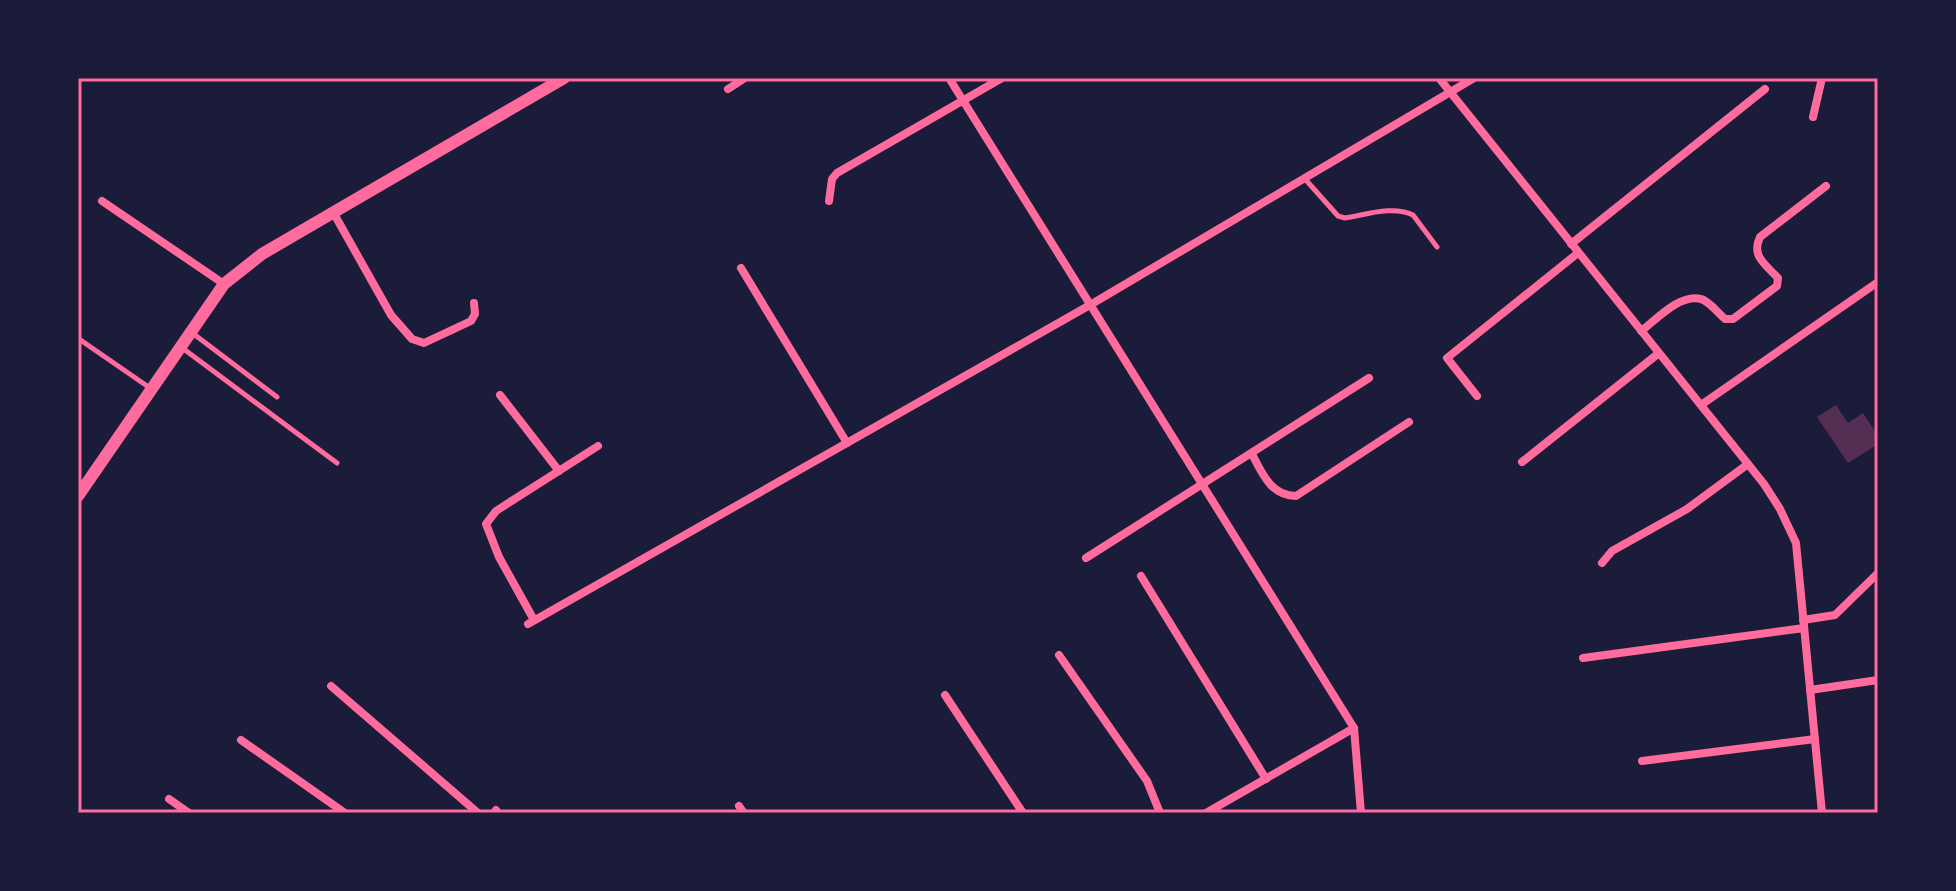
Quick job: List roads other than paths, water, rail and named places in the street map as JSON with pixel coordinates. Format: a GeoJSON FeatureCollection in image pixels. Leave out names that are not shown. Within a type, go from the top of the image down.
{"type":"FeatureCollection","features":[{"type":"Feature","properties":{"kind":"street"},"geometry":{"type":"LineString","coordinates":[[78,496],[224,284],[262,254],[547,82],[564,78]]}},
{"type":"Feature","properties":{"kind":"street"},"geometry":{"type":"LineString","coordinates":[[728,89],[745,78]]}},
{"type":"Feature","properties":{"kind":"street"},"geometry":{"type":"LineString","coordinates":[[949,78],[1354,728],[1361,813]]}},
{"type":"Feature","properties":{"kind":"street"},"geometry":{"type":"LineString","coordinates":[[829,201],[832,179],[837,173],[1002,78]]}},
{"type":"Feature","properties":{"kind":"street"},"geometry":{"type":"LineString","coordinates":[[1439,78],[1748,464],[1780,509],[1796,543],[1822,813]]}},
{"type":"Feature","properties":{"kind":"street"},"geometry":{"type":"LineString","coordinates":[[598,446],[496,511],[486,524],[531,622],[1090,305],[1474,78]]}},
{"type":"Feature","properties":{"kind":"street"},"geometry":{"type":"LineString","coordinates":[[1813,117],[1822,78]]}},
{"type":"Feature","properties":{"kind":"street"},"geometry":{"type":"LineString","coordinates":[[1571,244],[1765,89]]}},
{"type":"Feature","properties":{"kind":"street"},"geometry":{"type":"LineString","coordinates":[[1641,331],[1678,303],[1691,298],[1703,299],[1725,319],[1733,319],[1777,286],[1778,278],[1756,255],[1755,247],[1760,237],[1826,186]]}},
{"type":"Feature","properties":{"kind":"street"},"geometry":{"type":"LineString","coordinates":[[102,201],[224,284]]}},
{"type":"Feature","properties":{"kind":"street"},"geometry":{"type":"LineString","coordinates":[[333,212],[391,315],[412,339],[424,343],[471,321],[475,314],[474,303]]}},
{"type":"Feature","properties":{"kind":"street"},"geometry":{"type":"LineString","coordinates":[[1477,396],[1447,358],[1578,253]]}},
{"type":"Feature","properties":{"kind":"street"},"geometry":{"type":"LineString","coordinates":[[741,268],[847,443]]}},
{"type":"Feature","properties":{"kind":"street"},"geometry":{"type":"LineString","coordinates":[[1701,405],[1878,282]]}},
{"type":"Feature","properties":{"kind":"street"},"geometry":{"type":"LineString","coordinates":[[1522,462],[1659,353]]}},
{"type":"Feature","properties":{"kind":"street"},"geometry":{"type":"LineString","coordinates":[[1086,558],[1369,378]]}},
{"type":"Feature","properties":{"kind":"street"},"geometry":{"type":"LineString","coordinates":[[500,395],[559,471]]}},
{"type":"Feature","properties":{"kind":"street"},"geometry":{"type":"LineString","coordinates":[[1252,454],[1273,488],[1286,496],[1296,496],[1409,422]]}},
{"type":"Feature","properties":{"kind":"street"},"geometry":{"type":"LineString","coordinates":[[1602,563],[1612,551],[1687,509],[1748,464]]}},
{"type":"Feature","properties":{"kind":"street"},"geometry":{"type":"LineString","coordinates":[[1583,658],[1803,624],[1835,615],[1878,573]]}},
{"type":"Feature","properties":{"kind":"street"},"geometry":{"type":"LineString","coordinates":[[1141,576],[1266,779]]}},
{"type":"Feature","properties":{"kind":"street"},"geometry":{"type":"LineString","coordinates":[[1059,655],[1147,781],[1160,813]]}},
{"type":"Feature","properties":{"kind":"street"},"geometry":{"type":"LineString","coordinates":[[1810,690],[1878,680]]}},
{"type":"Feature","properties":{"kind":"street"},"geometry":{"type":"LineString","coordinates":[[331,686],[478,813]]}},
{"type":"Feature","properties":{"kind":"street"},"geometry":{"type":"LineString","coordinates":[[945,695],[1023,813]]}},
{"type":"Feature","properties":{"kind":"street"},"geometry":{"type":"LineString","coordinates":[[1206,813],[1354,728]]}},
{"type":"Feature","properties":{"kind":"street"},"geometry":{"type":"LineString","coordinates":[[1642,761],[1815,739]]}},
{"type":"Feature","properties":{"kind":"street"},"geometry":{"type":"LineString","coordinates":[[241,740],[345,813]]}},
{"type":"Feature","properties":{"kind":"street"},"geometry":{"type":"LineString","coordinates":[[169,799],[189,813]]}},
{"type":"Feature","properties":{"kind":"lane"},"geometry":{"type":"LineString","coordinates":[[1305,178],[1338,216],[1345,218],[1396,210],[1407,212],[1413,215],[1437,247]]}},
{"type":"Feature","properties":{"kind":"lane"},"geometry":{"type":"LineString","coordinates":[[190,332],[277,397]]}},
{"type":"Feature","properties":{"kind":"lane"},"geometry":{"type":"LineString","coordinates":[[79,339],[151,389]]}},
{"type":"Feature","properties":{"kind":"lane"},"geometry":{"type":"LineString","coordinates":[[180,346],[337,463]]}}]}
